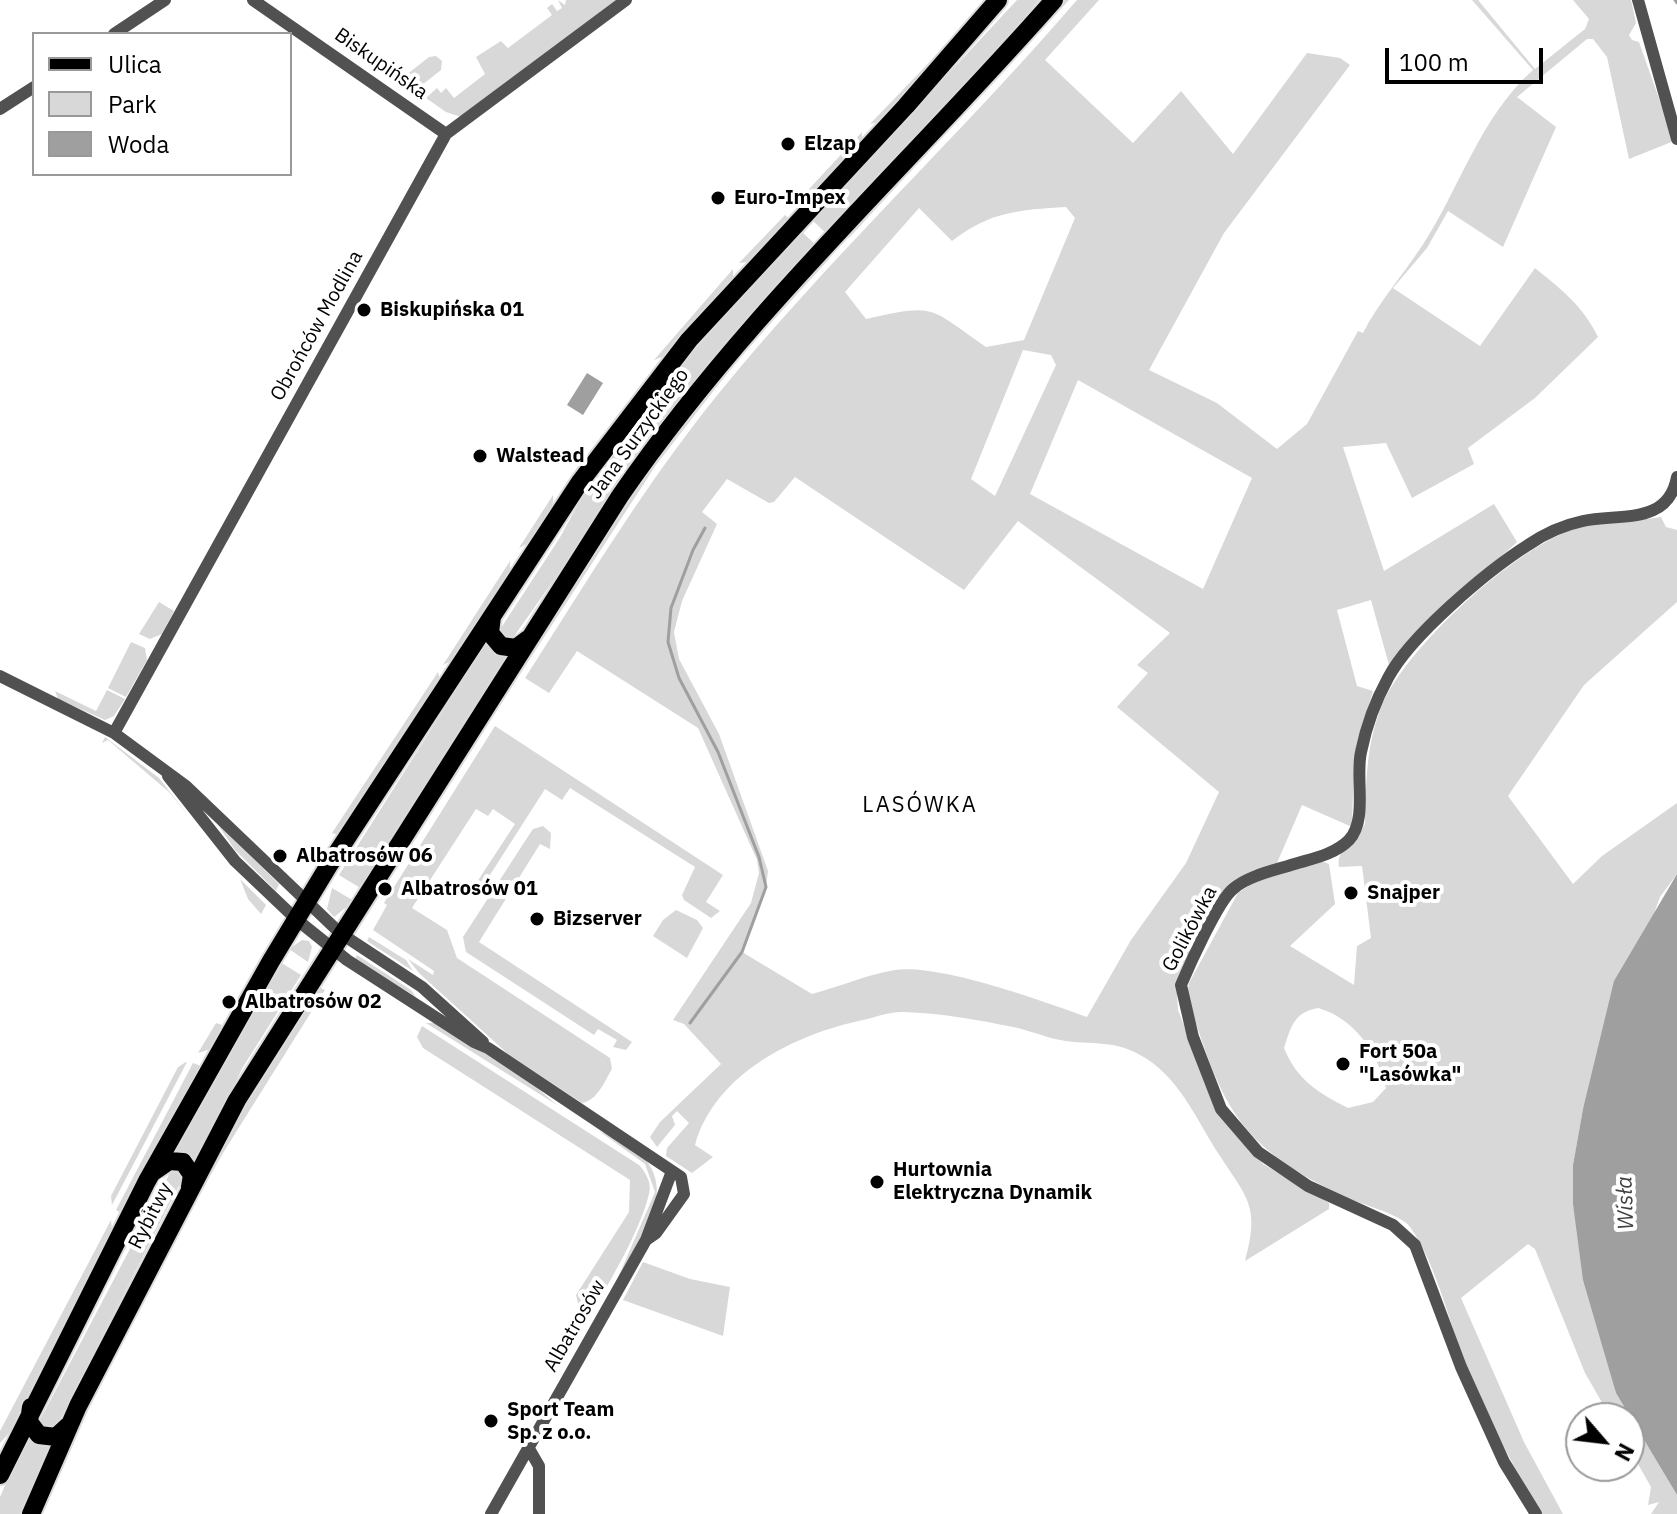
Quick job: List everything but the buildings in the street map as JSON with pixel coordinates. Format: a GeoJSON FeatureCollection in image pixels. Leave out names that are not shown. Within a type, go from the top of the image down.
{"type":"FeatureCollection","features":[{"type":"Feature","properties":{"kind":"main road","name":"Jana Surzyckiego"},"geometry":{"type":"LineString","coordinates":[[296,919],[580,482],[658,377],[998,0]]}},
{"type":"Feature","properties":{"kind":"main road","name":"Jana Surzyckiego"},"geometry":{"type":"LineString","coordinates":[[335,941],[630,481],[731,349],[1054,0]]}},
{"type":"Feature","properties":{"kind":"main road"},"geometry":{"type":"LineString","coordinates":[[495,610],[490,629],[497,644],[516,648],[529,638]]}},
{"type":"Feature","properties":{"kind":"main road","name":"Rybitwy"},"geometry":{"type":"LineString","coordinates":[[2,1466],[147,1181],[296,919]]}},
{"type":"Feature","properties":{"kind":"main road","name":"Rybitwy"},"geometry":{"type":"LineString","coordinates":[[31,1514],[70,1424],[190,1188],[237,1100],[335,941]]}},
{"type":"Feature","properties":{"kind":"main road"},"geometry":{"type":"LineString","coordinates":[[147,1181],[165,1163],[179,1161],[191,1171],[190,1188]]}},
{"type":"Feature","properties":{"kind":"main road"},"geometry":{"type":"LineString","coordinates":[[32,1404],[29,1422],[39,1435],[56,1437],[70,1424]]}},
{"type":"Feature","properties":{"kind":"street"},"geometry":{"type":"LineString","coordinates":[[117,32],[165,0]]}},
{"type":"Feature","properties":{"kind":"street","name":"Biskupińska"},"geometry":{"type":"LineString","coordinates":[[253,0],[446,134]]}},
{"type":"Feature","properties":{"kind":"street","name":"Obrońców Modlina"},"geometry":{"type":"LineString","coordinates":[[114,733],[446,134],[626,0]]}},
{"type":"Feature","properties":{"kind":"street"},"geometry":{"type":"LineString","coordinates":[[1638,0],[1677,139]]}},
{"type":"Feature","properties":{"kind":"street"},"geometry":{"type":"LineString","coordinates":[[0,109],[32,88]]}},
{"type":"Feature","properties":{"kind":"street","name":"Golikówka"},"geometry":{"type":"LineString","coordinates":[[1536,1514],[1504,1462],[1461,1367],[1415,1245],[1393,1225],[1308,1186],[1258,1152],[1221,1109],[1193,1037],[1181,985],[1230,891],[1259,876],[1331,853],[1353,834],[1357,820],[1360,753],[1378,700],[1400,660],[1447,611],[1528,544],[1586,520],[1636,516],[1659,508],[1673,495],[1677,477]]}},
{"type":"Feature","properties":{"kind":"street"},"geometry":{"type":"LineString","coordinates":[[0,676],[114,733],[168,776],[186,786],[306,902],[335,941]]}},
{"type":"Feature","properties":{"kind":"street"},"geometry":{"type":"LineString","coordinates":[[168,776],[235,861],[296,919],[335,941],[474,1042],[488,1048],[677,1174]]}},
{"type":"Feature","properties":{"kind":"street","name":"Albatrosów"},"geometry":{"type":"LineString","coordinates":[[491,1514],[646,1240],[677,1174]]}},
{"type":"Feature","properties":{"kind":"street","name":"Albatrosów"},"geometry":{"type":"LineString","coordinates":[[646,1240],[656,1233],[684,1194],[677,1174]]}},
{"type":"Feature","properties":{"kind":"street"},"geometry":{"type":"LineString","coordinates":[[528,1447],[539,1466],[539,1514]]}},
{"type":"Feature","properties":{"kind":"green space"},"geometry":{"type":"Polygon","coordinates":[[[558,0],[565,5],[566,0],[616,0],[461,117],[446,112],[426,98],[437,88],[441,93],[446,88],[454,98],[485,74],[476,57],[501,41],[508,48],[552,15],[547,8],[552,4],[557,11],[562,8],[558,0]]]}},
{"type":"Feature","properties":{"kind":"green space"},"geometry":{"type":"Polygon","coordinates":[[[1017,0],[1039,0],[950,106],[828,235],[812,220],[1017,0]]]}},
{"type":"Feature","properties":{"kind":"green space"},"geometry":{"type":"Polygon","coordinates":[[[1061,0],[1069,0],[849,238],[847,236],[1061,0]]]}},
{"type":"Feature","properties":{"kind":"green space"},"geometry":{"type":"Polygon","coordinates":[[[1077,0],[1099,0],[1045,60],[1133,143],[1181,91],[1233,154],[1307,53],[1340,58],[1350,65],[1224,233],[1149,370],[1217,403],[1277,449],[1307,424],[1358,331],[1363,333],[1376,311],[1422,246],[1498,109],[1533,70],[1472,0],[1478,0],[1535,69],[1585,29],[1589,19],[1573,0],[1631,0],[1636,23],[1629,35],[1639,42],[1674,141],[1629,159],[1607,57],[1593,39],[1587,39],[1517,97],[1556,127],[1503,247],[1448,211],[1427,248],[1393,288],[1480,346],[1535,268],[1578,307],[1598,337],[1535,398],[1468,448],[1474,464],[1412,498],[1386,443],[1343,447],[1384,571],[1494,504],[1517,542],[1412,637],[1389,665],[1371,600],[1337,610],[1357,686],[1373,691],[1354,756],[1352,827],[1302,805],[1277,863],[1234,881],[1223,893],[1177,995],[1178,1010],[1217,1111],[1263,1164],[1329,1203],[1329,1209],[1245,1261],[1251,1228],[1249,1204],[1188,1104],[1159,1068],[1125,1048],[1060,1040],[987,1022],[899,1012],[811,1035],[761,1061],[720,1097],[705,1120],[695,1145],[713,1157],[692,1173],[666,1156],[667,1148],[689,1123],[677,1111],[672,1116],[675,1125],[657,1147],[650,1137],[660,1122],[721,1064],[684,1024],[673,1020],[751,903],[759,873],[757,860],[698,728],[577,651],[549,693],[525,678],[640,500],[715,398],[803,296],[1077,0]],[[1066,207],[1020,211],[980,223],[952,241],[919,208],[845,292],[866,319],[920,310],[941,316],[986,347],[1024,340],[1075,218],[1066,207]],[[1023,350],[971,479],[995,496],[1056,365],[1051,355],[1023,350]],[[1078,380],[1030,494],[1203,589],[1252,478],[1078,380]],[[795,477],[774,502],[769,503],[727,479],[702,512],[717,524],[682,601],[674,632],[679,659],[719,734],[768,871],[766,887],[742,952],[812,994],[885,972],[915,970],[991,985],[1087,1017],[1131,940],[1186,863],[1219,792],[1117,707],[1148,673],[1137,665],[1170,633],[1018,521],[964,590],[795,477]]]}},
{"type":"Feature","properties":{"kind":"green space"},"geometry":{"type":"Polygon","coordinates":[[[946,45],[880,122],[870,124],[946,45]]]}},
{"type":"Feature","properties":{"kind":"green space"},"geometry":{"type":"Polygon","coordinates":[[[436,56],[442,61],[441,70],[417,89],[401,79],[429,57],[436,56]]]}},
{"type":"Feature","properties":{"kind":"green space"},"geometry":{"type":"Polygon","coordinates":[[[862,132],[862,142],[799,208],[797,202],[862,132]]]}},
{"type":"Feature","properties":{"kind":"green space"},"geometry":{"type":"Polygon","coordinates":[[[785,215],[789,219],[749,262],[739,263],[785,215]]]}},
{"type":"Feature","properties":{"kind":"green space"},"geometry":{"type":"Polygon","coordinates":[[[801,231],[817,246],[611,499],[510,642],[499,631],[559,539],[592,479],[666,382],[801,231]]]}},
{"type":"Feature","properties":{"kind":"green space"},"geometry":{"type":"Polygon","coordinates":[[[826,254],[830,258],[739,358],[656,465],[520,674],[518,670],[657,453],[826,254]]]}},
{"type":"Feature","properties":{"kind":"green space"},"geometry":{"type":"Polygon","coordinates":[[[733,269],[733,279],[665,356],[654,360],[733,269]]]}},
{"type":"Feature","properties":{"kind":"green space"},"geometry":{"type":"Polygon","coordinates":[[[553,495],[543,526],[519,548],[553,495]]]}},
{"type":"Feature","properties":{"kind":"green space"},"geometry":{"type":"Polygon","coordinates":[[[1661,517],[1666,527],[1677,530],[1677,602],[1584,685],[1508,796],[1573,884],[1602,856],[1677,803],[1677,874],[1660,897],[1583,1109],[1573,1165],[1573,1204],[1616,1393],[1621,1402],[1602,1402],[1585,1373],[1535,1249],[1528,1244],[1461,1298],[1524,1442],[1563,1514],[1542,1514],[1485,1409],[1428,1260],[1410,1227],[1398,1218],[1308,1177],[1279,1159],[1256,1139],[1223,1093],[1187,995],[1189,983],[1238,893],[1256,881],[1321,861],[1329,864],[1335,904],[1290,946],[1354,985],[1357,946],[1371,938],[1362,866],[1339,867],[1339,860],[1365,824],[1368,764],[1382,705],[1414,656],[1463,604],[1491,580],[1547,541],[1571,530],[1661,517]],[[1318,1008],[1310,1010],[1299,1017],[1292,1027],[1284,1048],[1295,1069],[1309,1084],[1348,1108],[1373,1102],[1386,1088],[1370,1050],[1343,1020],[1318,1008]]]}},
{"type":"Feature","properties":{"kind":"green space"},"geometry":{"type":"Polygon","coordinates":[[[510,561],[510,573],[453,660],[443,665],[510,561]]]}},
{"type":"Feature","properties":{"kind":"green space"},"geometry":{"type":"Polygon","coordinates":[[[159,602],[174,611],[162,634],[150,639],[139,634],[159,602]]]}},
{"type":"Feature","properties":{"kind":"green space"},"geometry":{"type":"Polygon","coordinates":[[[487,641],[495,652],[510,656],[362,889],[339,875],[487,641]]]}},
{"type":"Feature","properties":{"kind":"green space"},"geometry":{"type":"Polygon","coordinates":[[[131,642],[145,648],[147,660],[126,697],[108,688],[131,642]]]}},
{"type":"Feature","properties":{"kind":"green space"},"geometry":{"type":"Polygon","coordinates":[[[438,672],[440,680],[338,835],[332,833],[438,672]]]}},
{"type":"Feature","properties":{"kind":"green space"},"geometry":{"type":"Polygon","coordinates":[[[107,690],[125,699],[114,716],[105,720],[58,699],[55,691],[96,711],[107,690]]]}},
{"type":"Feature","properties":{"kind":"green space"},"geometry":{"type":"Polygon","coordinates":[[[495,726],[723,875],[706,902],[720,911],[711,918],[684,900],[682,895],[695,867],[570,788],[562,800],[545,789],[481,889],[475,885],[515,824],[493,809],[488,816],[476,809],[412,908],[447,930],[457,958],[610,1058],[612,1069],[603,1085],[592,1098],[582,1103],[508,1054],[419,973],[408,959],[433,975],[434,971],[373,930],[387,905],[384,903],[495,726]]]}},
{"type":"Feature","properties":{"kind":"green space"},"geometry":{"type":"Polygon","coordinates":[[[105,737],[159,778],[191,819],[169,792],[108,740],[102,743],[105,737]]]}},
{"type":"Feature","properties":{"kind":"green space"},"geometry":{"type":"Polygon","coordinates":[[[216,822],[279,884],[276,891],[235,850],[216,822]]]}},
{"type":"Feature","properties":{"kind":"green space"},"geometry":{"type":"Polygon","coordinates":[[[543,826],[551,833],[550,849],[540,844],[479,942],[632,1042],[626,1050],[613,1047],[617,1040],[598,1029],[594,1035],[466,952],[463,937],[533,829],[543,826]]]}},
{"type":"Feature","properties":{"kind":"green space"},"geometry":{"type":"Polygon","coordinates":[[[240,879],[266,905],[261,914],[248,899],[240,879]]]}},
{"type":"Feature","properties":{"kind":"green space"},"geometry":{"type":"Polygon","coordinates":[[[332,888],[354,901],[334,917],[327,909],[332,888]]]}},
{"type":"Feature","properties":{"kind":"green space"},"geometry":{"type":"Polygon","coordinates":[[[676,910],[697,920],[703,928],[687,958],[653,936],[663,920],[676,910]]]}},
{"type":"Feature","properties":{"kind":"green space"},"geometry":{"type":"Polygon","coordinates":[[[369,937],[406,960],[413,971],[367,941],[369,937]]]}},
{"type":"Feature","properties":{"kind":"green space"},"geometry":{"type":"Polygon","coordinates":[[[302,940],[309,941],[312,947],[308,962],[289,949],[302,940]]]}},
{"type":"Feature","properties":{"kind":"green space"},"geometry":{"type":"Polygon","coordinates":[[[357,955],[411,990],[416,997],[355,959],[357,955]]]}},
{"type":"Feature","properties":{"kind":"green space"},"geometry":{"type":"Polygon","coordinates":[[[280,962],[301,975],[243,1067],[195,1166],[171,1154],[280,962]]]}},
{"type":"Feature","properties":{"kind":"green space"},"geometry":{"type":"Polygon","coordinates":[[[319,987],[325,990],[223,1153],[150,1283],[223,1136],[319,987]]]}},
{"type":"Feature","properties":{"kind":"green space"},"geometry":{"type":"Polygon","coordinates":[[[216,1023],[222,1025],[211,1049],[198,1053],[216,1023]]]}},
{"type":"Feature","properties":{"kind":"green space"},"geometry":{"type":"Polygon","coordinates":[[[426,1023],[438,1023],[529,1081],[557,1105],[426,1023]]]}},
{"type":"Feature","properties":{"kind":"green space"},"geometry":{"type":"Polygon","coordinates":[[[422,1026],[639,1165],[646,1175],[650,1190],[645,1209],[622,1259],[587,1321],[573,1317],[579,1307],[576,1295],[629,1212],[630,1180],[423,1048],[417,1037],[422,1026]]]}},
{"type":"Feature","properties":{"kind":"green space"},"geometry":{"type":"Polygon","coordinates":[[[187,1062],[112,1205],[111,1196],[178,1067],[187,1062]]]}},
{"type":"Feature","properties":{"kind":"green space"},"geometry":{"type":"Polygon","coordinates":[[[193,1063],[201,1066],[121,1213],[116,1210],[193,1063]]]}},
{"type":"Feature","properties":{"kind":"green space"},"geometry":{"type":"Polygon","coordinates":[[[599,1131],[630,1146],[648,1163],[656,1182],[656,1203],[649,1225],[610,1296],[655,1192],[645,1164],[599,1131]]]}},
{"type":"Feature","properties":{"kind":"green space"},"geometry":{"type":"Polygon","coordinates":[[[173,1167],[183,1174],[182,1180],[56,1427],[48,1432],[40,1420],[173,1167]]]}},
{"type":"Feature","properties":{"kind":"green space"},"geometry":{"type":"Polygon","coordinates":[[[111,1220],[112,1229],[9,1433],[0,1443],[0,1431],[111,1220]]]}},
{"type":"Feature","properties":{"kind":"green space"},"geometry":{"type":"Polygon","coordinates":[[[643,1262],[690,1279],[730,1287],[723,1336],[623,1300],[643,1262]]]}},
{"type":"Feature","properties":{"kind":"green space"},"geometry":{"type":"Polygon","coordinates":[[[28,1433],[37,1443],[53,1445],[24,1514],[0,1514],[0,1497],[28,1433]]]}},
{"type":"Feature","properties":{"kind":"green space"},"geometry":{"type":"Polygon","coordinates":[[[1645,1441],[1677,1495],[1677,1514],[1651,1514],[1659,1502],[1648,1505],[1651,1487],[1645,1476],[1645,1441]]]}},
{"type":"Feature","properties":{"kind":"water"},"geometry":{"type":"Polygon","coordinates":[[[587,373],[603,383],[583,415],[567,405],[587,373]]]}},
{"type":"Feature","properties":{"kind":"water","name":"Wisła"},"geometry":{"type":"Polygon","coordinates":[[[1677,874],[1677,1495],[1645,1441],[1645,1402],[1621,1402],[1616,1393],[1583,1280],[1573,1204],[1573,1165],[1583,1109],[1614,981],[1677,874]]]}},
{"type":"Feature","properties":{"kind":"waterway"},"geometry":{"type":"LineString","coordinates":[[690,1023],[742,952],[766,887],[759,857],[718,752],[679,678],[668,642],[671,608],[693,550],[705,528]]}},
{"type":"Feature","properties":{"kind":"place","name":"Elzap"},"geometry":{"type":"Point","coordinates":[788,144]}},
{"type":"Feature","properties":{"kind":"place","name":"Euro-Impex"},"geometry":{"type":"Point","coordinates":[718,198]}},
{"type":"Feature","properties":{"kind":"place","name":"Biskupińska 01"},"geometry":{"type":"Point","coordinates":[364,310]}},
{"type":"Feature","properties":{"kind":"place","name":"Walstead"},"geometry":{"type":"Point","coordinates":[480,456]}},
{"type":"Feature","properties":{"kind":"place","name":"Albatrosów 06"},"geometry":{"type":"Point","coordinates":[280,856]}},
{"type":"Feature","properties":{"kind":"place","name":"Albatrosów 01"},"geometry":{"type":"Point","coordinates":[385,889]}},
{"type":"Feature","properties":{"kind":"place","name":"Snajper"},"geometry":{"type":"Point","coordinates":[1351,893]}},
{"type":"Feature","properties":{"kind":"place","name":"Bizserver"},"geometry":{"type":"Point","coordinates":[537,919]}},
{"type":"Feature","properties":{"kind":"place","name":"Albatrosów 02"},"geometry":{"type":"Point","coordinates":[229,1002]}},
{"type":"Feature","properties":{"kind":"place","name":"Fort 50a \"Lasówka\""},"geometry":{"type":"Point","coordinates":[1343,1064]}},
{"type":"Feature","properties":{"kind":"place","name":"Hurtownia Elektryczna Dynamik"},"geometry":{"type":"Point","coordinates":[877,1182]}},
{"type":"Feature","properties":{"kind":"place","name":"Sport Team Sp. z o.o."},"geometry":{"type":"Point","coordinates":[491,1421]}},
{"type":"Feature","properties":{"kind":"district","name":"LASÓWKA"},"geometry":{"type":"Point","coordinates":[920,806]}}]}
